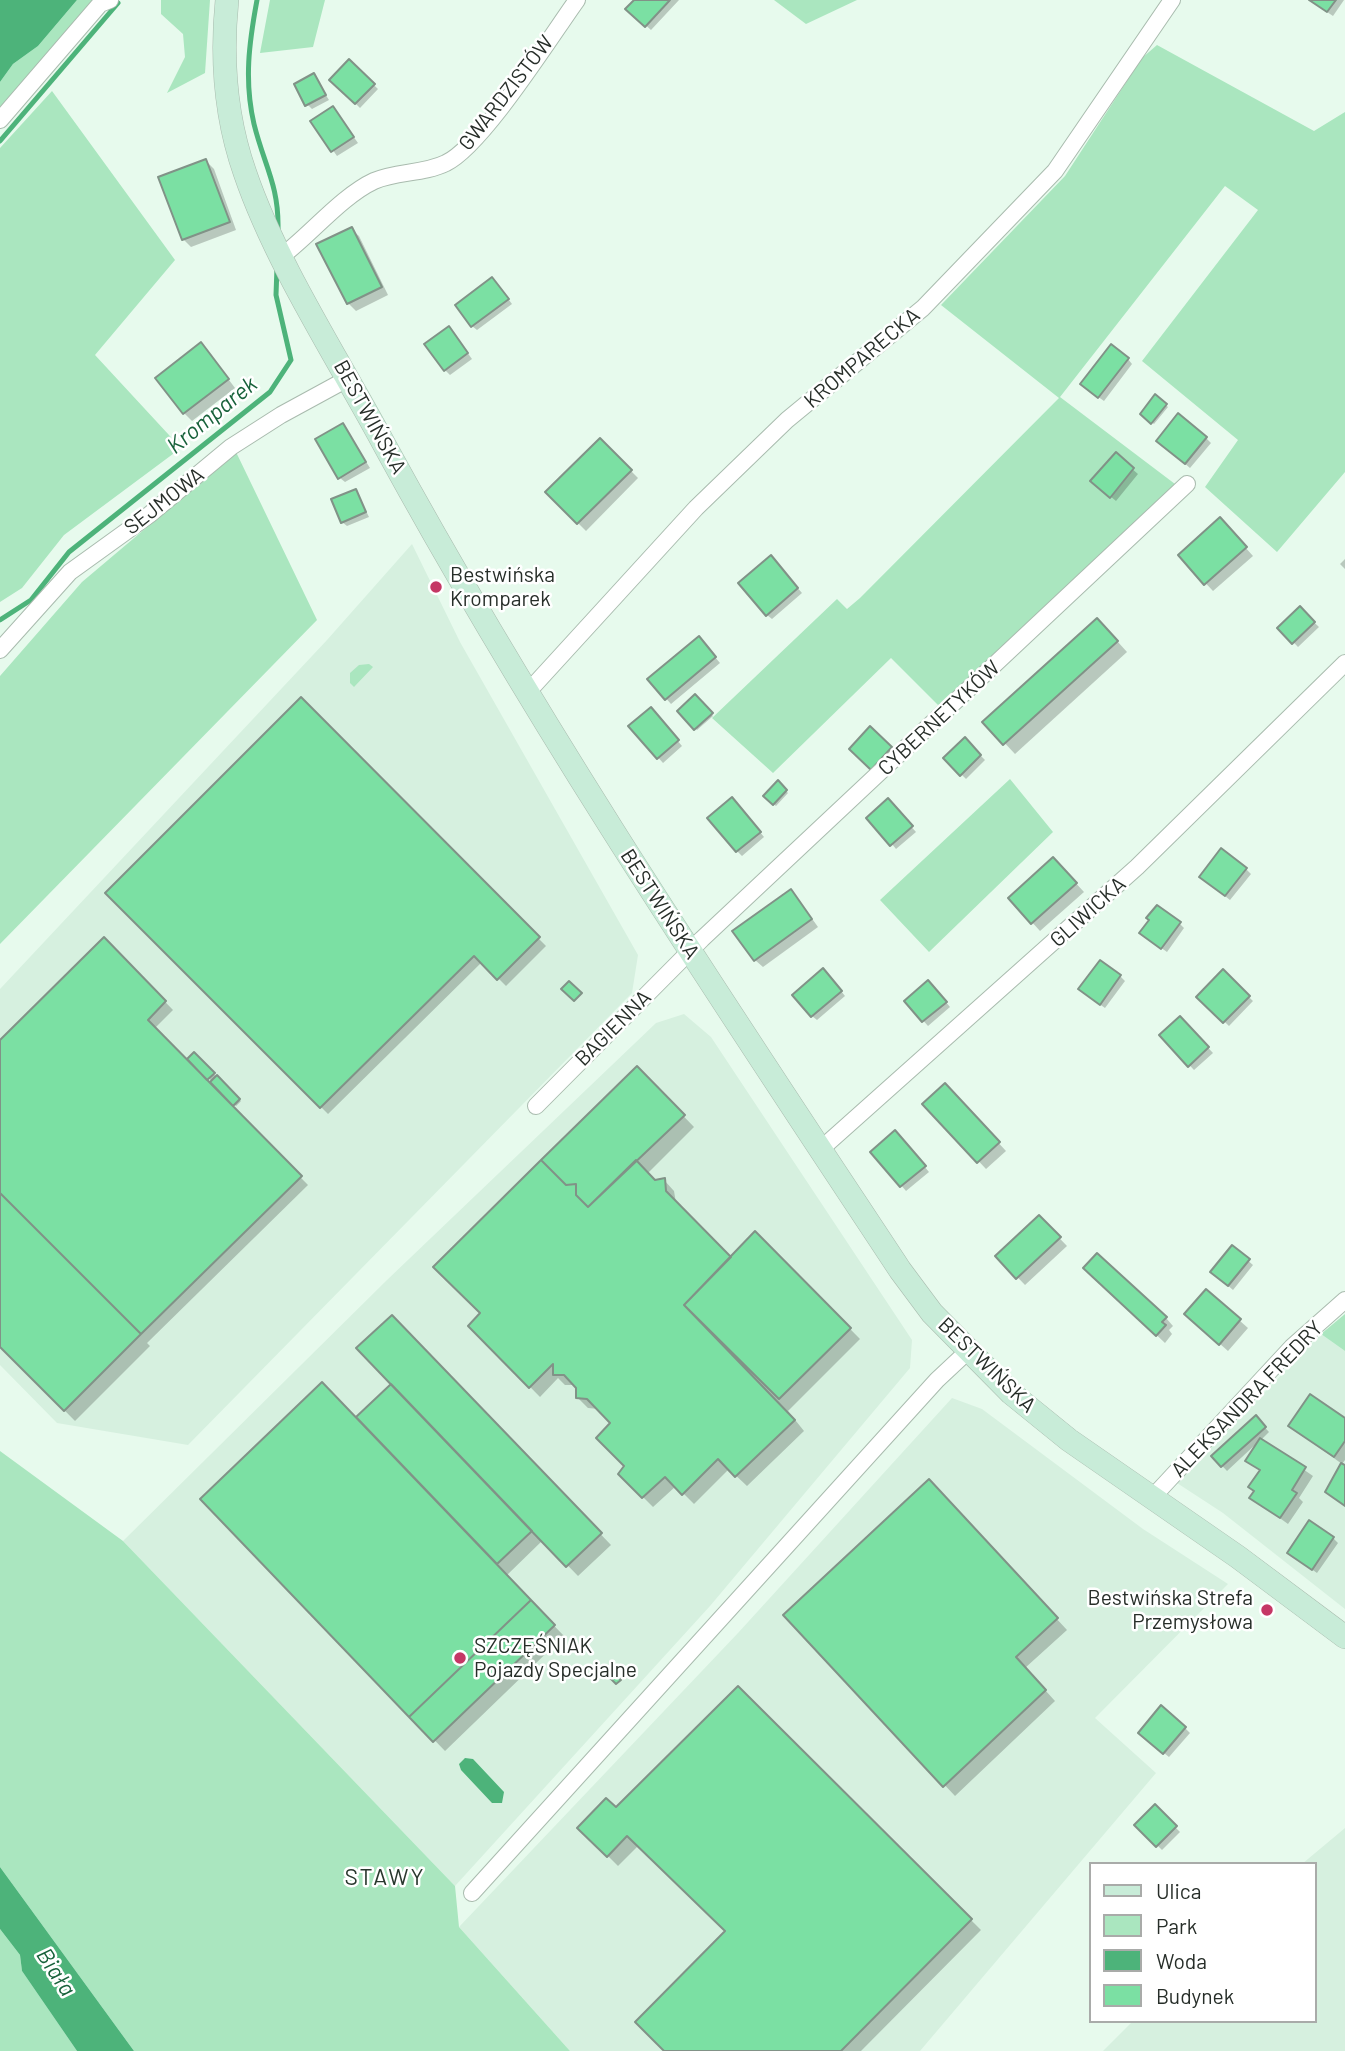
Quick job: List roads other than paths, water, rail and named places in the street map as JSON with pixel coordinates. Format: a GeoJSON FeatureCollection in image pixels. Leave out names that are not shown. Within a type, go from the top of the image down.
{"type":"FeatureCollection","features":[{"type":"Feature","properties":{"kind":"street"},"geometry":{"type":"LineString","coordinates":[[0,120],[100,4],[110,0]]}},
{"type":"Feature","properties":{"kind":"street","name":"BESTWIŃSKA"},"geometry":{"type":"LineString","coordinates":[[227,0],[224,55],[229,120],[262,217],[282,256],[526,694],[691,952],[900,1270],[933,1313],[1011,1393],[1151,1499],[1238,1557],[1345,1637]]}},
{"type":"Feature","properties":{"kind":"street","name":"GWARDZISTÓW"},"geometry":{"type":"LineString","coordinates":[[282,256],[369,183],[389,174],[446,164],[464,149],[502,105],[577,0]]}},
{"type":"Feature","properties":{"kind":"street","name":"KROMPARECKA"},"geometry":{"type":"LineString","coordinates":[[526,694],[696,508],[787,420],[923,308],[1055,171],[1172,0]]}},
{"type":"Feature","properties":{"kind":"street","name":"SEJMOWA"},"geometry":{"type":"LineString","coordinates":[[0,650],[70,572],[149,515],[231,447],[281,415],[349,378]]}},
{"type":"Feature","properties":{"kind":"street","name":"CYBERNETYKÓW"},"geometry":{"type":"LineString","coordinates":[[691,952],[1187,484]]}},
{"type":"Feature","properties":{"kind":"street","name":"GLIWICKA"},"geometry":{"type":"LineString","coordinates":[[821,1149],[1137,867],[1345,663]]}},
{"type":"Feature","properties":{"kind":"street","name":"BAGIENNA"},"geometry":{"type":"LineString","coordinates":[[536,1106],[691,952]]}},
{"type":"Feature","properties":{"kind":"street","name":"ALEKSANDRA FREDRY"},"geometry":{"type":"LineString","coordinates":[[1151,1499],[1292,1347],[1345,1300]]}},
{"type":"Feature","properties":{"kind":"street"},"geometry":{"type":"LineString","coordinates":[[472,1893],[937,1380],[968,1351]]}},
{"type":"Feature","properties":{"kind":"water"},"geometry":{"type":"Polygon","coordinates":[[[0,0],[77,0],[38,46],[13,64],[0,82],[0,0]]]}},
{"type":"Feature","properties":{"kind":"water"},"geometry":{"type":"Polygon","coordinates":[[[465,1758],[473,1759],[504,1792],[502,1803],[492,1803],[461,1770],[459,1764],[465,1758]]]}},
{"type":"Feature","properties":{"kind":"water","name":"Biała"},"geometry":{"type":"Polygon","coordinates":[[[0,1867],[134,2051],[77,2051],[22,1971],[20,1955],[0,1929],[0,1867]]]}},
{"type":"Feature","properties":{"kind":"waterway","name":"Kromparek"},"geometry":{"type":"LineString","coordinates":[[257,0],[250,47],[249,93],[254,124],[276,200],[278,229]]}},
{"type":"Feature","properties":{"kind":"waterway"},"geometry":{"type":"LineString","coordinates":[[0,141],[118,3]]}},
{"type":"Feature","properties":{"kind":"waterway","name":"Kromparek"},"geometry":{"type":"LineString","coordinates":[[0,620],[31,600],[69,552],[270,392],[291,360],[276,295],[277,267]]}},
{"type":"Feature","properties":{"kind":"place","name":"Bestwińska Kromparek"},"geometry":{"type":"Point","coordinates":[436,587]}},
{"type":"Feature","properties":{"kind":"place","name":"Bestwińska Strefa Przemysłowa"},"geometry":{"type":"Point","coordinates":[1267,1610]}},
{"type":"Feature","properties":{"kind":"place","name":"SZCZĘŚNIAK Pojazdy Specjalne"},"geometry":{"type":"Point","coordinates":[460,1658]}},
{"type":"Feature","properties":{"kind":"district","name":"STAWY"},"geometry":{"type":"Point","coordinates":[385,1877]}}]}
